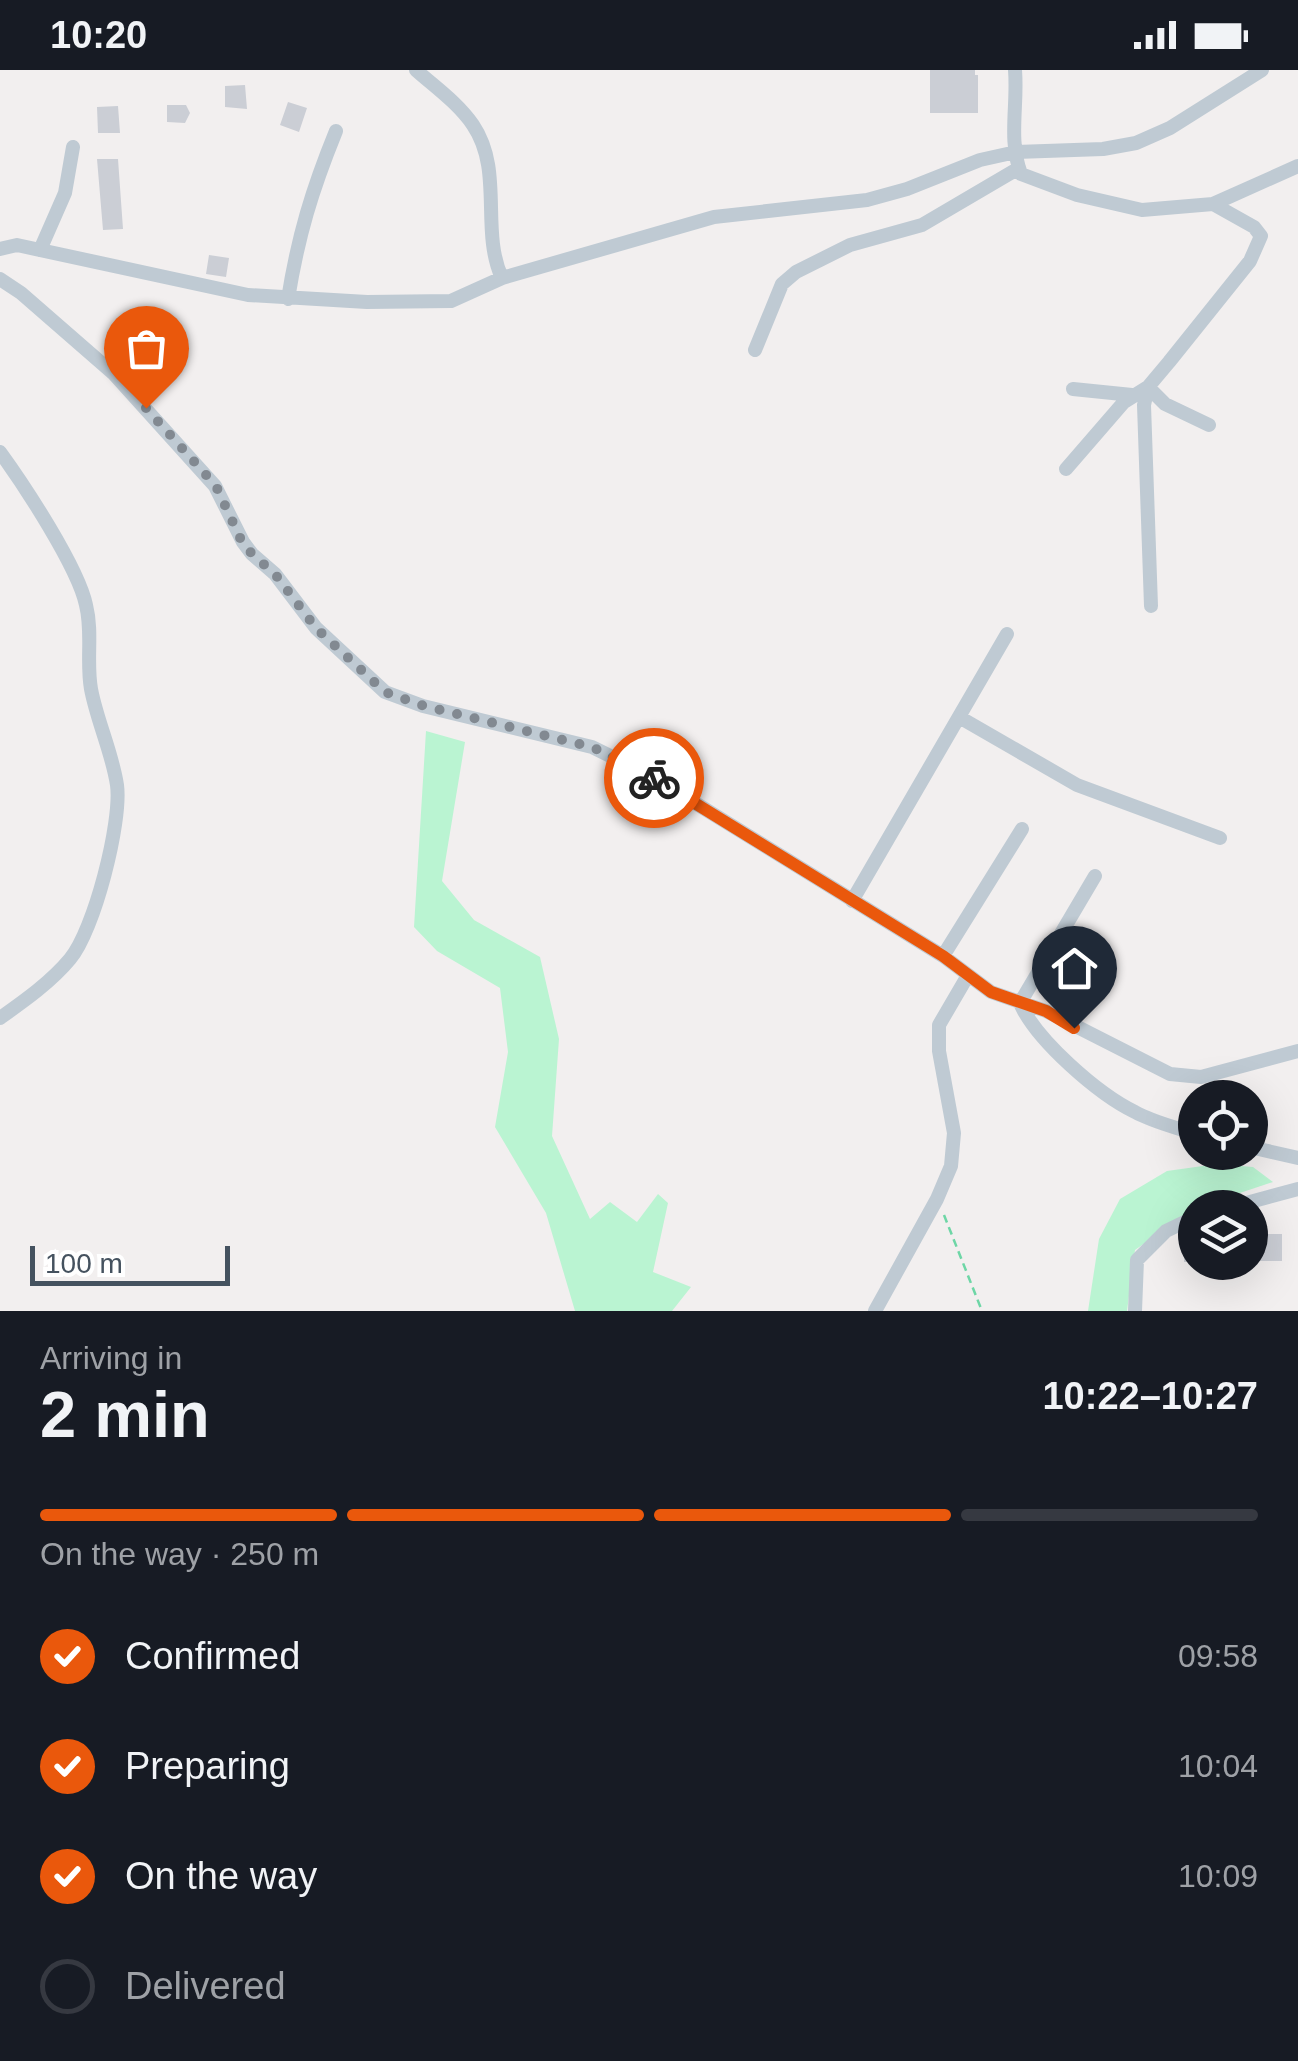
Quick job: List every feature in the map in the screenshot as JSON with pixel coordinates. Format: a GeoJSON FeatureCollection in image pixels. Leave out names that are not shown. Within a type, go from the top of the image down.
{"type":"FeatureCollection","features":[{"type":"Feature","properties":{"kind":"street"},"geometry":{"type":"LineString","coordinates":[[416,70],[453,102],[481,140],[488,159],[492,249],[502,278]]}},
{"type":"Feature","properties":{"kind":"street"},"geometry":{"type":"LineString","coordinates":[[1015,70],[1012,126],[1019,168],[1029,178],[1061,190],[1124,207],[1157,210],[1213,204],[1298,166]]}},
{"type":"Feature","properties":{"kind":"street"},"geometry":{"type":"LineString","coordinates":[[1,247],[17,245],[213,290],[288,299],[451,301],[502,278],[714,217],[832,206],[887,196],[980,160],[1016,152],[1136,143],[1170,128],[1262,70]]}},
{"type":"Feature","properties":{"kind":"street"},"geometry":{"type":"LineString","coordinates":[[288,299],[298,238],[336,131]]}},
{"type":"Feature","properties":{"kind":"street"},"geometry":{"type":"LineString","coordinates":[[40,250],[65,193],[74,148]]}},
{"type":"Feature","properties":{"kind":"street"},"geometry":{"type":"LineString","coordinates":[[755,350],[782,284],[796,272],[850,244],[922,226],[1019,168]]}},
{"type":"Feature","properties":{"kind":"street"},"geometry":{"type":"LineString","coordinates":[[1151,606],[1144,404],[1148,387],[1257,248],[1260,236],[1254,227],[1213,204]]}},
{"type":"Feature","properties":{"kind":"street"},"geometry":{"type":"LineString","coordinates":[[0,280],[21,293],[114,374],[216,486],[242,542],[252,554],[275,574],[316,628],[385,692],[424,706],[608,753],[943,956],[991,992],[1046,1011],[1170,1074],[1201,1077],[1298,1051]]}},
{"type":"Feature","properties":{"kind":"street"},"geometry":{"type":"LineString","coordinates":[[1066,470],[1132,395],[1148,387]]}},
{"type":"Feature","properties":{"kind":"street"},"geometry":{"type":"LineString","coordinates":[[1148,387],[1164,404],[1209,424]]}},
{"type":"Feature","properties":{"kind":"street"},"geometry":{"type":"LineString","coordinates":[[1073,388],[1132,395]]}},
{"type":"Feature","properties":{"kind":"street"},"geometry":{"type":"LineString","coordinates":[[0,452],[46,526],[86,602],[92,690],[110,750],[119,808],[84,940],[45,984],[0,1018]]}},
{"type":"Feature","properties":{"kind":"street"},"geometry":{"type":"LineString","coordinates":[[852,901],[1006,634]]}},
{"type":"Feature","properties":{"kind":"street"},"geometry":{"type":"LineString","coordinates":[[959,717],[1077,785],[1220,838]]}},
{"type":"Feature","properties":{"kind":"street"},"geometry":{"type":"LineString","coordinates":[[943,956],[1022,829]]}},
{"type":"Feature","properties":{"kind":"street"},"geometry":{"type":"LineString","coordinates":[[1020,1004],[1095,876]]}},
{"type":"Feature","properties":{"kind":"street"},"geometry":{"type":"LineString","coordinates":[[875,1311],[951,1166],[954,1133],[938,1026],[968,977]]}},
{"type":"Feature","properties":{"kind":"street"},"geometry":{"type":"LineString","coordinates":[[1020,1004],[1034,1028],[1096,1086],[1132,1111],[1178,1128]]}},
{"type":"Feature","properties":{"kind":"street"},"geometry":{"type":"LineString","coordinates":[[1268,1152],[1298,1158]]}},
{"type":"Feature","properties":{"kind":"street"},"geometry":{"type":"LineString","coordinates":[[1268,1197],[1298,1189]]}},
{"type":"Feature","properties":{"kind":"street"},"geometry":{"type":"LineString","coordinates":[[1135,1311],[1137,1260],[1166,1230],[1178,1225]]}},
{"type":"Feature","properties":{"kind":"path"},"geometry":{"type":"LineString","coordinates":[[937,1199],[982,1311]]}},
{"type":"Feature","properties":{"kind":"green space"},"geometry":{"type":"Polygon","coordinates":[[[426,731],[465,742],[442,881],[474,920],[540,957],[559,1039],[552,1136],[590,1219],[610,1202],[637,1222],[658,1194],[668,1203],[653,1272],[691,1287],[672,1311],[575,1311],[546,1213],[495,1127],[508,1052],[500,988],[437,951],[414,927],[426,731]]]}},
{"type":"Feature","properties":{"kind":"green space"},"geometry":{"type":"Polygon","coordinates":[[[1257,1170],[1273,1182],[1249,1190],[1178,1190],[1178,1220],[1135,1250],[1127,1311],[1088,1311],[1099,1239],[1120,1199],[1167,1171],[1257,1170]]]}},
{"type":"Feature","properties":{"kind":"building"},"geometry":{"type":"Polygon","coordinates":[[[930,70],[975,70],[978,113],[930,113],[930,70]]]}},
{"type":"Feature","properties":{"kind":"building"},"geometry":{"type":"Polygon","coordinates":[[[245,85],[247,109],[225,107],[225,86],[245,85]]]}},
{"type":"Feature","properties":{"kind":"building"},"geometry":{"type":"Polygon","coordinates":[[[288,102],[307,108],[299,132],[280,125],[288,102]]]}},
{"type":"Feature","properties":{"kind":"building"},"geometry":{"type":"Polygon","coordinates":[[[167,105],[186,105],[190,113],[185,123],[167,122],[167,105]]]}},
{"type":"Feature","properties":{"kind":"building"},"geometry":{"type":"Polygon","coordinates":[[[118,106],[120,133],[98,133],[97,107],[118,106]]]}},
{"type":"Feature","properties":{"kind":"building"},"geometry":{"type":"Polygon","coordinates":[[[97,159],[118,159],[123,229],[103,230],[97,159]]]}},
{"type":"Feature","properties":{"kind":"building"},"geometry":{"type":"Polygon","coordinates":[[[209,255],[229,258],[226,277],[206,274],[209,255]]]}},
{"type":"Feature","properties":{"kind":"building"},"geometry":{"type":"Polygon","coordinates":[[[1268,1234],[1282,1234],[1282,1261],[1268,1261],[1268,1234]]]}},
{"type":"Feature","properties":{"kind":"way so far"},"geometry":{"type":"LineString","coordinates":[[146,408],[216,486],[242,542],[252,554],[275,574],[316,628],[385,692],[464,717],[592,747],[654,778]]}},
{"type":"Feature","properties":{"kind":"route"},"geometry":{"type":"LineString","coordinates":[[654,778],[943,956],[991,992],[1046,1011],[1074,1028]]}}]}
